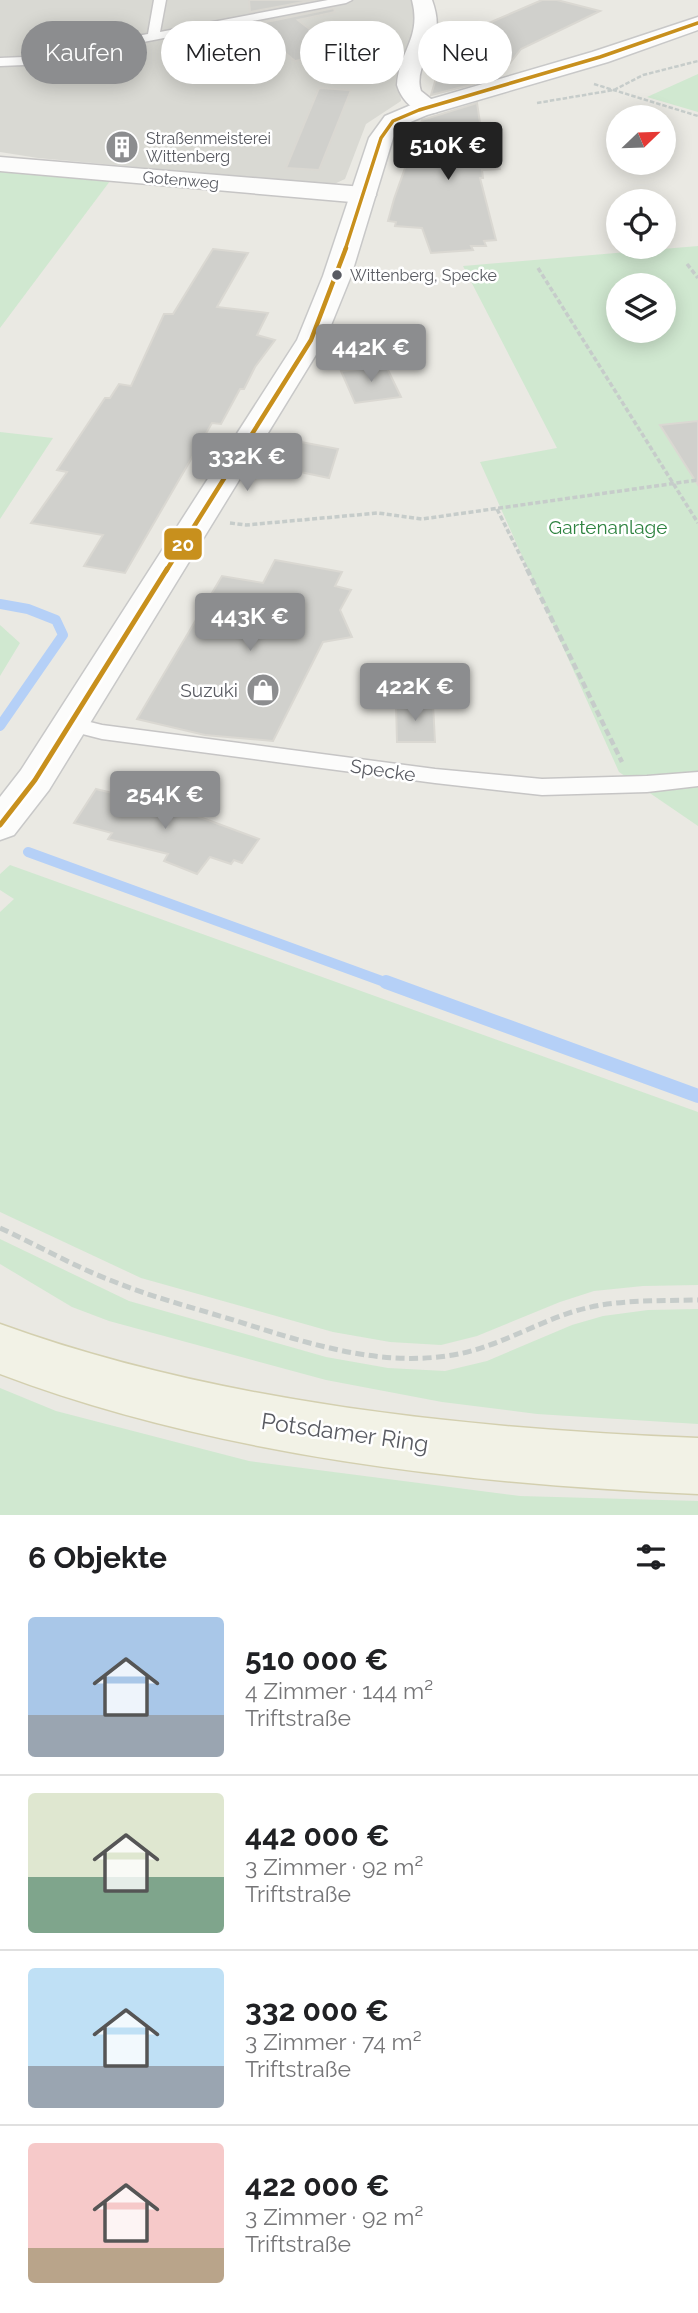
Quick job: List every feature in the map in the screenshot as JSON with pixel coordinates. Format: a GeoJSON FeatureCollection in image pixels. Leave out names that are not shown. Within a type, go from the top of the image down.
{"type":"FeatureCollection","features":[{"type":"Feature","properties":{"kind":"main road"},"geometry":{"type":"LineString","coordinates":[[422,0],[426,15],[424,37],[409,72],[408,86],[413,98],[429,107]]}},
{"type":"Feature","properties":{"kind":"main road"},"geometry":{"type":"LineString","coordinates":[[0,825],[35,780],[311,340],[337,276],[388,125],[429,107],[600,57],[698,23]]}},
{"type":"Feature","properties":{"kind":"main road","name":"Gotenweg"},"geometry":{"type":"LineString","coordinates":[[0,164],[363,195]]}},
{"type":"Feature","properties":{"kind":"main road","name":"Potsdamer Ring"},"geometry":{"type":"LineString","coordinates":[[0,1349],[117,1388],[191,1407],[259,1420],[497,1453],[611,1463],[698,1466]]}},
{"type":"Feature","properties":{"kind":"lane"},"geometry":{"type":"LineString","coordinates":[[153,37],[160,0]]}},
{"type":"Feature","properties":{"kind":"lane"},"geometry":{"type":"LineString","coordinates":[[0,62],[24,61],[346,0]]}},
{"type":"Feature","properties":{"kind":"lane","name":"Specke"},"geometry":{"type":"LineString","coordinates":[[70,724],[102,732],[435,776],[542,787],[647,784],[698,779]]}},
{"type":"Feature","properties":{"kind":"path"},"geometry":{"type":"LineString","coordinates":[[698,61],[643,75],[614,90],[698,116]]}},
{"type":"Feature","properties":{"kind":"path"},"geometry":{"type":"LineString","coordinates":[[687,264],[698,278]]}},
{"type":"Feature","properties":{"kind":"path"},"geometry":{"type":"LineString","coordinates":[[538,268],[698,523]]}},
{"type":"Feature","properties":{"kind":"path"},"geometry":{"type":"LineString","coordinates":[[199,519],[246,525],[378,513],[422,519],[698,480]]}},
{"type":"Feature","properties":{"kind":"path"},"geometry":{"type":"LineString","coordinates":[[496,509],[622,763]]}},
{"type":"Feature","properties":{"kind":"path"},"geometry":{"type":"LineString","coordinates":[[0,1228],[135,1290],[292,1338],[369,1356],[419,1359],[453,1355],[485,1347],[572,1312],[598,1305],[698,1300]]}},
{"type":"Feature","properties":{"kind":"shaded area"},"geometry":{"type":"Polygon","coordinates":[[[0,0],[413,0],[417,15],[404,56],[404,21],[300,21],[300,84],[399,84],[401,101],[366,124],[345,179],[332,185],[38,158],[0,152],[0,0]]]}},
{"type":"Feature","properties":{"kind":"green space"},"geometry":{"type":"Polygon","coordinates":[[[698,74],[698,112],[647,97],[698,74]]]}},
{"type":"Feature","properties":{"kind":"green space"},"geometry":{"type":"Polygon","coordinates":[[[0,170],[110,181],[0,328],[0,170]]]}},
{"type":"Feature","properties":{"kind":"green space","name":"Gartenanlage"},"geometry":{"type":"Polygon","coordinates":[[[698,246],[698,826],[619,772],[480,462],[557,448],[463,266],[606,254],[606,259],[676,259],[676,248],[698,246]]]}},
{"type":"Feature","properties":{"kind":"green space"},"geometry":{"type":"Polygon","coordinates":[[[0,432],[53,438],[0,519],[0,432]]]}},
{"type":"Feature","properties":{"kind":"green space"},"geometry":{"type":"Polygon","coordinates":[[[0,625],[20,643],[0,676],[0,625]]]}},
{"type":"Feature","properties":{"kind":"green space"},"geometry":{"type":"Polygon","coordinates":[[[10,865],[698,1112],[698,1285],[643,1286],[594,1291],[477,1336],[441,1345],[390,1342],[333,1332],[141,1278],[0,1212],[0,912],[14,899],[0,890],[0,874],[10,865]]]}},
{"type":"Feature","properties":{"kind":"green space"},"geometry":{"type":"Polygon","coordinates":[[[0,1239],[129,1301],[326,1357],[388,1368],[445,1371],[487,1361],[572,1325],[603,1316],[648,1310],[698,1309],[698,1424],[537,1414],[442,1402],[326,1380],[109,1321],[72,1307],[0,1264],[0,1239]]]}},
{"type":"Feature","properties":{"kind":"green space"},"geometry":{"type":"Polygon","coordinates":[[[0,1388],[56,1411],[249,1461],[520,1496],[698,1501],[698,1515],[0,1515],[0,1388]]]}},
{"type":"Feature","properties":{"kind":"building"},"geometry":{"type":"Polygon","coordinates":[[[249,0],[314,0],[250,12],[249,0]]]}},
{"type":"Feature","properties":{"kind":"building"},"geometry":{"type":"Polygon","coordinates":[[[542,0],[557,0],[600,11],[521,49],[512,60],[512,21],[493,21],[542,0]]]}},
{"type":"Feature","properties":{"kind":"building"},"geometry":{"type":"Polygon","coordinates":[[[334,8],[335,12],[298,20],[300,60],[295,61],[286,54],[286,21],[271,21],[334,8]]]}},
{"type":"Feature","properties":{"kind":"building"},"geometry":{"type":"Polygon","coordinates":[[[434,84],[474,84],[431,95],[434,84]]]}},
{"type":"Feature","properties":{"kind":"building"},"geometry":{"type":"Polygon","coordinates":[[[319,88],[351,90],[319,170],[286,168],[319,88]]]}},
{"type":"Feature","properties":{"kind":"building"},"geometry":{"type":"Polygon","coordinates":[[[477,103],[480,123],[489,123],[500,169],[482,170],[483,178],[480,178],[496,240],[484,241],[486,246],[471,246],[473,250],[431,253],[422,228],[395,226],[396,222],[388,221],[394,199],[422,120],[477,103]]]}},
{"type":"Feature","properties":{"kind":"building"},"geometry":{"type":"Polygon","coordinates":[[[213,249],[248,253],[217,307],[268,313],[257,335],[275,340],[255,367],[244,389],[240,389],[221,424],[212,423],[125,573],[84,566],[103,535],[31,523],[67,472],[57,470],[105,398],[110,398],[119,384],[131,386],[164,314],[173,314],[213,249]]]}},
{"type":"Feature","properties":{"kind":"building"},"geometry":{"type":"Polygon","coordinates":[[[386,366],[401,397],[355,403],[341,371],[386,366]]]}},
{"type":"Feature","properties":{"kind":"building"},"geometry":{"type":"Polygon","coordinates":[[[698,421],[698,485],[660,425],[698,421]]]}},
{"type":"Feature","properties":{"kind":"building"},"geometry":{"type":"Polygon","coordinates":[[[301,442],[338,449],[329,478],[286,469],[301,442]]]}},
{"type":"Feature","properties":{"kind":"building"},"geometry":{"type":"Polygon","coordinates":[[[275,560],[342,572],[335,586],[351,590],[340,610],[352,637],[323,642],[273,741],[205,735],[137,719],[222,576],[263,583],[275,560]]]}},
{"type":"Feature","properties":{"kind":"building"},"geometry":{"type":"Polygon","coordinates":[[[396,704],[433,704],[435,742],[397,742],[396,704]]]}},
{"type":"Feature","properties":{"kind":"building"},"geometry":{"type":"Polygon","coordinates":[[[96,789],[181,810],[259,839],[242,863],[234,860],[231,864],[210,857],[197,874],[164,861],[168,854],[108,839],[112,833],[74,823],[96,789]]]}},
{"type":"Feature","properties":{"kind":"waterway"},"geometry":{"type":"LineString","coordinates":[[0,604],[28,609],[56,620],[63,635],[0,726]]}},
{"type":"Feature","properties":{"kind":"waterway"},"geometry":{"type":"LineString","coordinates":[[28,852],[390,984]]}},
{"type":"Feature","properties":{"kind":"waterway"},"geometry":{"type":"LineString","coordinates":[[386,982],[698,1096]]}},
{"type":"Feature","properties":{"kind":"transit line","name":"20"},"geometry":{"type":"LineString","coordinates":[[0,825],[35,780],[311,340],[337,276],[381,138],[393,121],[419,110],[600,57],[698,23]]}},
{"type":"Feature","properties":{"kind":"place","name":"Straßenmeisterei Wittenberg"},"geometry":{"type":"Point","coordinates":[122,147]}},
{"type":"Feature","properties":{"kind":"place","name":"Wittenberg, Specke"},"geometry":{"type":"Point","coordinates":[337,275]}},
{"type":"Feature","properties":{"kind":"place","name":"Suzuki"},"geometry":{"type":"Point","coordinates":[263,690]}}]}
